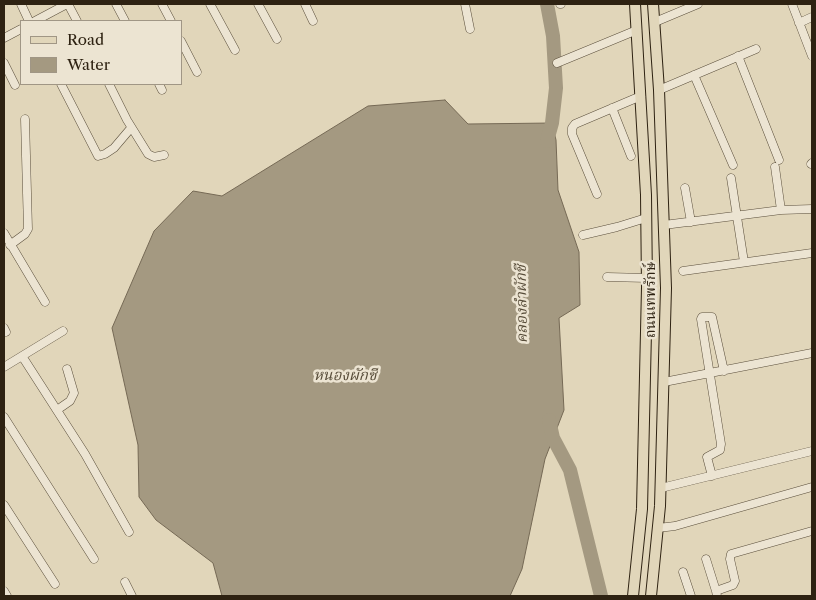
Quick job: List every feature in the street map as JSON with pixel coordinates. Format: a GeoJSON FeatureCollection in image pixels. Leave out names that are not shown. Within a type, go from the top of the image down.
{"type":"FeatureCollection","features":[{"type":"Feature","properties":{"kind":"main road","name":"ถนนเทพรักษ์"},"geometry":{"type":"LineString","coordinates":[[633,596],[642,509],[647,299],[646,218],[635,4]]}},
{"type":"Feature","properties":{"kind":"main road","name":"ถนนเทพรักษ์"},"geometry":{"type":"LineString","coordinates":[[651,596],[661,488],[666,296],[654,4]]}},
{"type":"Feature","properties":{"kind":"main road"},"geometry":{"type":"LineString","coordinates":[[647,265],[650,272],[655,276],[660,276],[665,272]]}},
{"type":"Feature","properties":{"kind":"main road"},"geometry":{"type":"LineString","coordinates":[[647,299],[650,293],[659,290],[666,296]]}},
{"type":"Feature","properties":{"kind":"street"},"geometry":{"type":"LineString","coordinates":[[21,4],[29,20]]}},
{"type":"Feature","properties":{"kind":"street"},"geometry":{"type":"LineString","coordinates":[[37,20],[67,4],[76,20]]}},
{"type":"Feature","properties":{"kind":"street"},"geometry":{"type":"LineString","coordinates":[[116,4],[124,20]]}},
{"type":"Feature","properties":{"kind":"street"},"geometry":{"type":"LineString","coordinates":[[162,4],[170,20]]}},
{"type":"Feature","properties":{"kind":"street"},"geometry":{"type":"LineString","coordinates":[[210,4],[235,50]]}},
{"type":"Feature","properties":{"kind":"street"},"geometry":{"type":"LineString","coordinates":[[258,4],[277,39]]}},
{"type":"Feature","properties":{"kind":"street"},"geometry":{"type":"LineString","coordinates":[[304,4],[314,21]]}},
{"type":"Feature","properties":{"kind":"street"},"geometry":{"type":"LineString","coordinates":[[465,4],[470,29]]}},
{"type":"Feature","properties":{"kind":"street"},"geometry":{"type":"LineString","coordinates":[[655,22],[698,4]]}},
{"type":"Feature","properties":{"kind":"street"},"geometry":{"type":"LineString","coordinates":[[792,4],[812,56]]}},
{"type":"Feature","properties":{"kind":"street"},"geometry":{"type":"LineString","coordinates":[[799,23],[812,17]]}},
{"type":"Feature","properties":{"kind":"street"},"geometry":{"type":"LineString","coordinates":[[4,38],[20,30]]}},
{"type":"Feature","properties":{"kind":"street"},"geometry":{"type":"LineString","coordinates":[[557,63],[637,30]]}},
{"type":"Feature","properties":{"kind":"street"},"geometry":{"type":"LineString","coordinates":[[182,43],[197,72]]}},
{"type":"Feature","properties":{"kind":"street"},"geometry":{"type":"LineString","coordinates":[[659,90],[756,48]]}},
{"type":"Feature","properties":{"kind":"street"},"geometry":{"type":"LineString","coordinates":[[738,56],[777,163],[781,210]]}},
{"type":"Feature","properties":{"kind":"street"},"geometry":{"type":"LineString","coordinates":[[4,63],[15,85]]}},
{"type":"Feature","properties":{"kind":"street"},"geometry":{"type":"LineString","coordinates":[[694,75],[733,165]]}},
{"type":"Feature","properties":{"kind":"street"},"geometry":{"type":"LineString","coordinates":[[62,85],[98,156],[114,148],[131,128]]}},
{"type":"Feature","properties":{"kind":"street"},"geometry":{"type":"LineString","coordinates":[[110,85],[131,128],[148,154],[154,157],[164,155]]}},
{"type":"Feature","properties":{"kind":"street"},"geometry":{"type":"LineString","coordinates":[[597,194],[572,134],[572,128],[575,124],[641,96]]}},
{"type":"Feature","properties":{"kind":"street"},"geometry":{"type":"LineString","coordinates":[[612,108],[631,156]]}},
{"type":"Feature","properties":{"kind":"street"},"geometry":{"type":"LineString","coordinates":[[10,244],[25,234],[28,229],[25,118]]}},
{"type":"Feature","properties":{"kind":"street"},"geometry":{"type":"LineString","coordinates":[[731,178],[744,262]]}},
{"type":"Feature","properties":{"kind":"street"},"geometry":{"type":"LineString","coordinates":[[685,188],[691,222]]}},
{"type":"Feature","properties":{"kind":"street"},"geometry":{"type":"LineString","coordinates":[[664,225],[781,210],[812,209]]}},
{"type":"Feature","properties":{"kind":"street"},"geometry":{"type":"LineString","coordinates":[[583,234],[617,227],[646,218]]}},
{"type":"Feature","properties":{"kind":"street"},"geometry":{"type":"LineString","coordinates":[[4,232],[45,302]]}},
{"type":"Feature","properties":{"kind":"street"},"geometry":{"type":"LineString","coordinates":[[683,272],[812,253]]}},
{"type":"Feature","properties":{"kind":"street"},"geometry":{"type":"LineString","coordinates":[[607,276],[647,278]]}},
{"type":"Feature","properties":{"kind":"street"},"geometry":{"type":"LineString","coordinates":[[712,476],[707,457],[720,450],[721,444],[702,317],[712,317],[724,371]]}},
{"type":"Feature","properties":{"kind":"street"},"geometry":{"type":"LineString","coordinates":[[4,367],[63,331]]}},
{"type":"Feature","properties":{"kind":"street"},"geometry":{"type":"LineString","coordinates":[[664,382],[812,353]]}},
{"type":"Feature","properties":{"kind":"street"},"geometry":{"type":"LineString","coordinates":[[22,356],[98,474],[129,532]]}},
{"type":"Feature","properties":{"kind":"street"},"geometry":{"type":"LineString","coordinates":[[57,410],[70,401],[74,393],[67,369]]}},
{"type":"Feature","properties":{"kind":"street"},"geometry":{"type":"LineString","coordinates":[[4,417],[94,559]]}},
{"type":"Feature","properties":{"kind":"street"},"geometry":{"type":"LineString","coordinates":[[661,488],[812,451]]}},
{"type":"Feature","properties":{"kind":"street"},"geometry":{"type":"LineString","coordinates":[[658,528],[675,526],[812,486]]}},
{"type":"Feature","properties":{"kind":"street"},"geometry":{"type":"LineString","coordinates":[[4,505],[54,584]]}},
{"type":"Feature","properties":{"kind":"street"},"geometry":{"type":"LineString","coordinates":[[706,559],[717,593],[733,585],[735,581],[730,559],[732,554],[812,531]]}},
{"type":"Feature","properties":{"kind":"street"},"geometry":{"type":"LineString","coordinates":[[683,572],[691,596]]}},
{"type":"Feature","properties":{"kind":"street"},"geometry":{"type":"LineString","coordinates":[[125,582],[132,596]]}},
{"type":"Feature","properties":{"kind":"street"},"geometry":{"type":"LineString","coordinates":[[4,591],[7,596]]}},
{"type":"Feature","properties":{"kind":"water","name":"หนองผักชี"},"geometry":{"type":"Polygon","coordinates":[[[445,100],[468,124],[552,123],[556,140],[558,190],[579,252],[580,305],[559,318],[564,410],[545,459],[522,569],[510,596],[222,596],[213,563],[156,520],[139,497],[138,445],[112,328],[154,231],[193,191],[222,196],[368,106],[445,100]]]}},
{"type":"Feature","properties":{"kind":"waterway","name":"คลองลำผักชี"},"geometry":{"type":"LineString","coordinates":[[547,4],[553,36],[556,88],[552,123],[547,141]]}},
{"type":"Feature","properties":{"kind":"waterway","name":"คลองลำผักชี"},"geometry":{"type":"LineString","coordinates":[[549,420],[553,438],[570,470],[601,596]]}}]}
